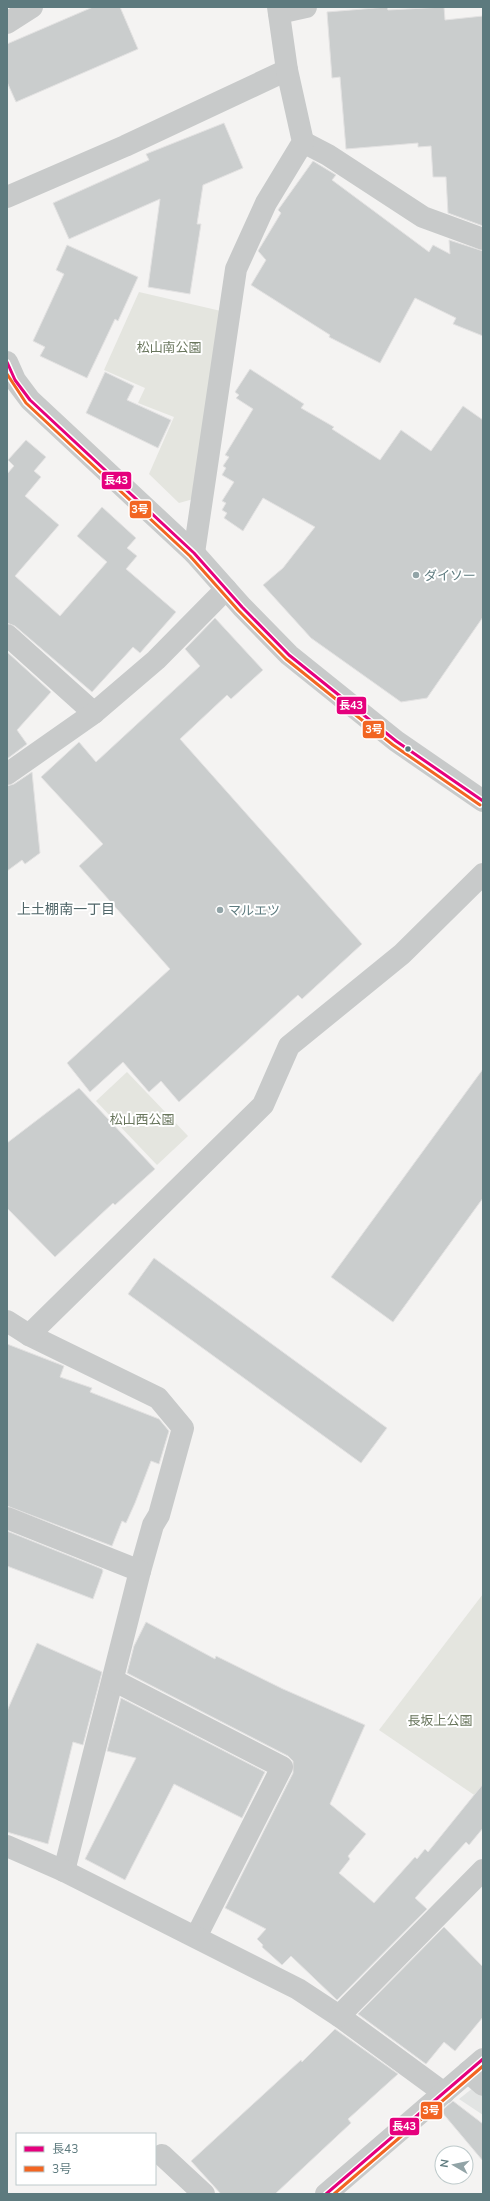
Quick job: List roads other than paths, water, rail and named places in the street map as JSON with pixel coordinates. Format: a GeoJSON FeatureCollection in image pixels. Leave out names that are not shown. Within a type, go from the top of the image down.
{"type":"FeatureCollection","features":[{"type":"Feature","properties":{"kind":"street"},"geometry":{"type":"LineString","coordinates":[[7,23],[32,7]]}},
{"type":"Feature","properties":{"kind":"street"},"geometry":{"type":"LineString","coordinates":[[194,552],[236,269],[266,203],[303,142],[287,70],[278,10],[306,7]]}},
{"type":"Feature","properties":{"kind":"street"},"geometry":{"type":"LineString","coordinates":[[7,197],[125,146],[287,70]]}},
{"type":"Feature","properties":{"kind":"street"},"geometry":{"type":"LineString","coordinates":[[303,142],[328,155],[423,217],[483,239]]}},
{"type":"Feature","properties":{"kind":"street"},"geometry":{"type":"LineString","coordinates":[[7,362],[15,380],[30,400],[194,552],[226,589],[289,655],[396,741],[483,801]]}},
{"type":"Feature","properties":{"kind":"street"},"geometry":{"type":"LineString","coordinates":[[7,774],[94,713],[156,660],[226,589]]}},
{"type":"Feature","properties":{"kind":"street"},"geometry":{"type":"LineString","coordinates":[[7,635],[94,713]]}},
{"type":"Feature","properties":{"kind":"street"},"geometry":{"type":"LineString","coordinates":[[29,1335],[263,1105],[289,1046],[402,954],[483,874]]}},
{"type":"Feature","properties":{"kind":"street"},"geometry":{"type":"LineString","coordinates":[[7,1321],[29,1335],[158,1398],[184,1428],[159,1515],[153,1525],[140,1571],[64,1871]]}},
{"type":"Feature","properties":{"kind":"street"},"geometry":{"type":"LineString","coordinates":[[7,1518],[140,1571]]}},
{"type":"Feature","properties":{"kind":"street"},"geometry":{"type":"LineString","coordinates":[[113,1680],[282,1767],[196,1937]]}},
{"type":"Feature","properties":{"kind":"street"},"geometry":{"type":"LineString","coordinates":[[7,1846],[64,1871],[298,1989],[340,2016],[444,2094]]}},
{"type":"Feature","properties":{"kind":"street"},"geometry":{"type":"LineString","coordinates":[[340,2016],[483,1870]]}},
{"type":"Feature","properties":{"kind":"street"},"geometry":{"type":"LineString","coordinates":[[326,2194],[444,2094],[478,2072]]}},
{"type":"Feature","properties":{"kind":"street"},"geometry":{"type":"LineString","coordinates":[[162,2155],[204,2194]]}},
{"type":"Feature","properties":{"kind":"place","name":"ダイソー"},"geometry":{"type":"Point","coordinates":[416,575]}},
{"type":"Feature","properties":{"kind":"place","name":"マルエツ"},"geometry":{"type":"Point","coordinates":[220,910]}},
{"type":"Feature","properties":{"kind":"district","name":"上土棚南一丁目"},"geometry":{"type":"Point","coordinates":[66,909]}},
{"type":"Feature","properties":{"kind":"park label","name":"松山南公園"},"geometry":{"type":"Point","coordinates":[169,347]}},
{"type":"Feature","properties":{"kind":"park label","name":"松山西公園"},"geometry":{"type":"Point","coordinates":[142,1119]}},
{"type":"Feature","properties":{"kind":"park label","name":"長坂上公園"},"geometry":{"type":"Point","coordinates":[440,1720]}}]}
